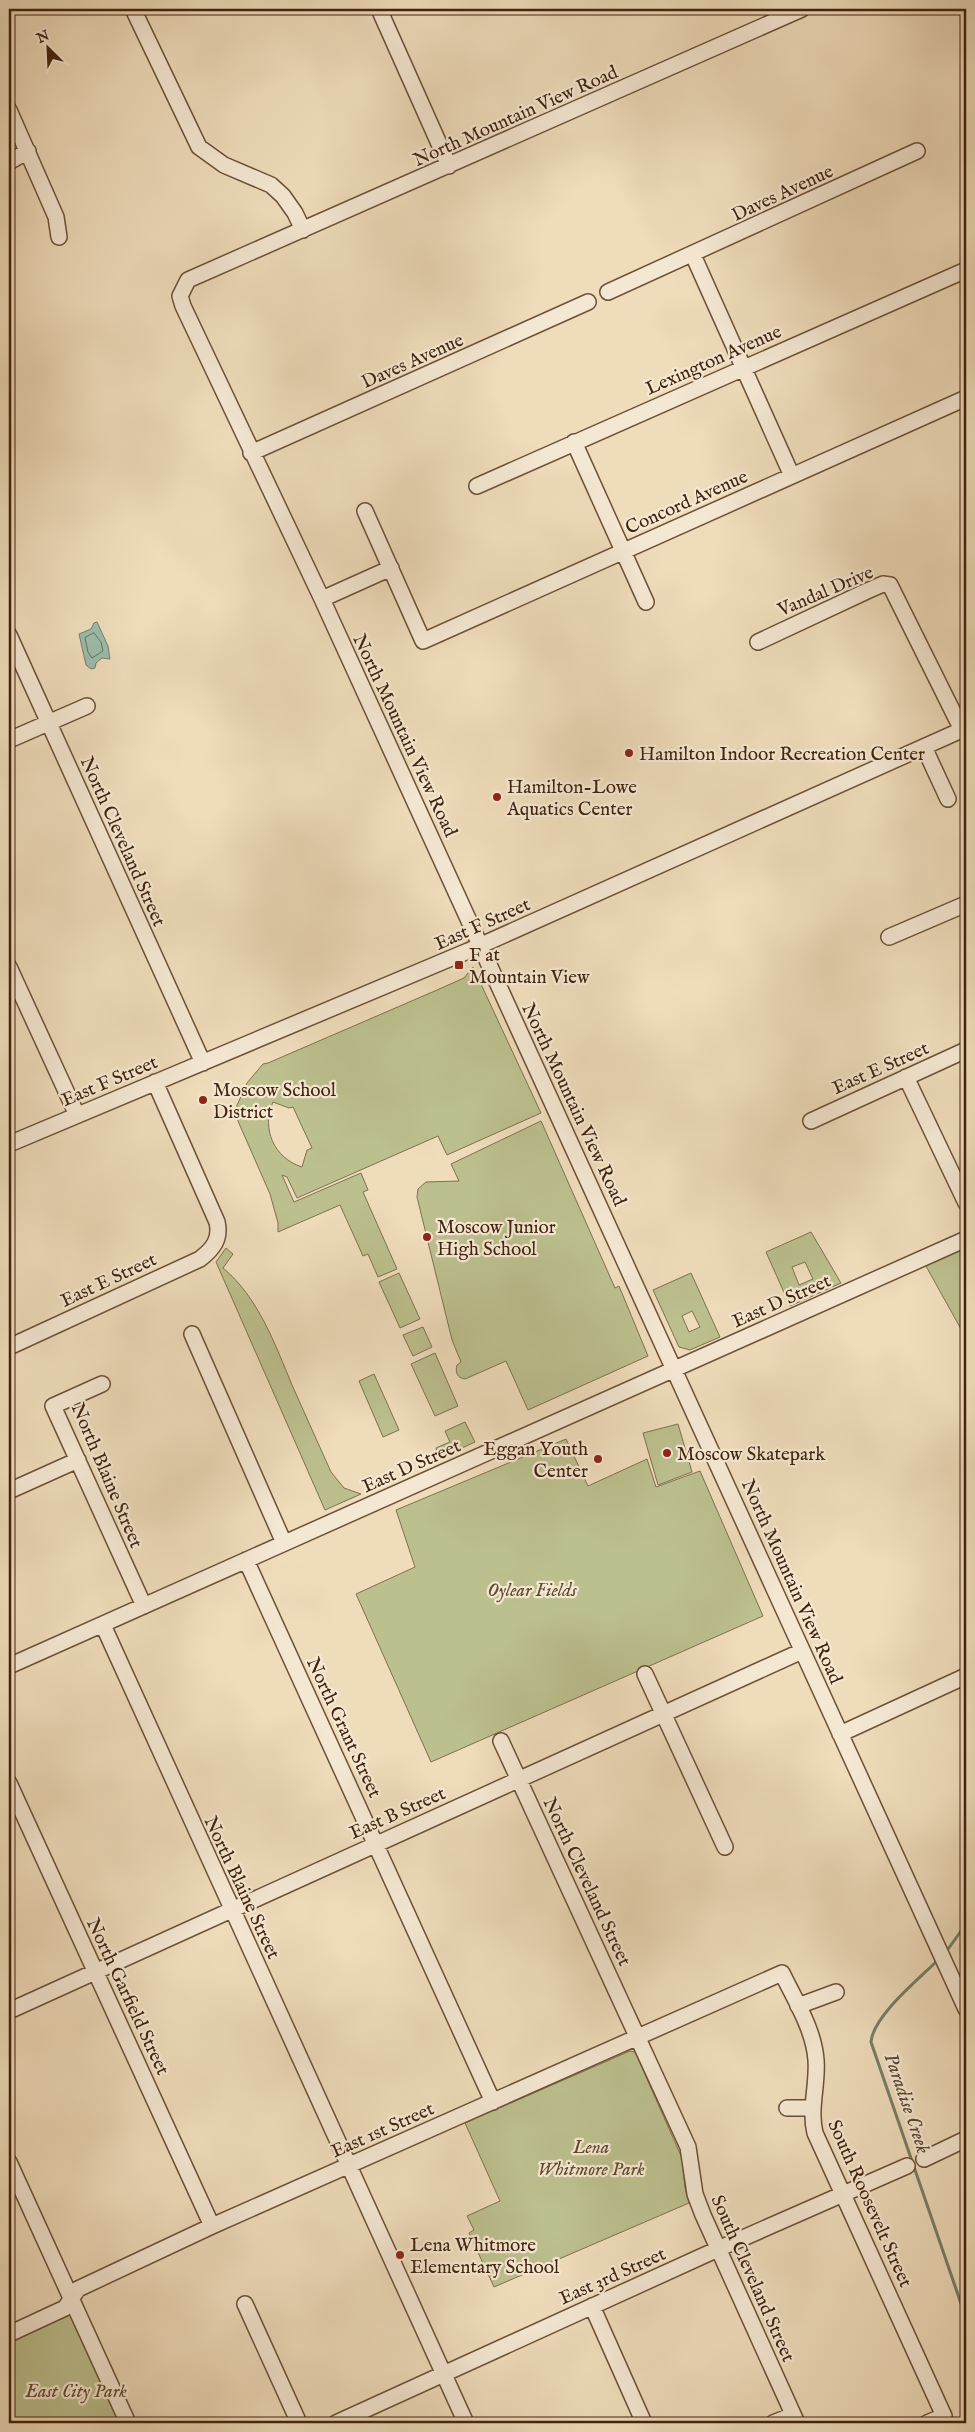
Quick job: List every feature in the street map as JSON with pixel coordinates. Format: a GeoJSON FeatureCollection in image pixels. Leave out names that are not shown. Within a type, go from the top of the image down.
{"type":"FeatureCollection","features":[{"type":"Feature","properties":{"kind":"street"},"geometry":{"type":"LineString","coordinates":[[133,9],[199,147],[224,165],[270,185],[284,196],[303,230]]}},
{"type":"Feature","properties":{"kind":"street"},"geometry":{"type":"LineString","coordinates":[[379,9],[449,166]]}},
{"type":"Feature","properties":{"kind":"street","name":"North Mountain View Road"},"geometry":{"type":"LineString","coordinates":[[802,9],[188,280],[182,290],[181,301],[251,454],[322,599],[966,2009]]}},
{"type":"Feature","properties":{"kind":"street"},"geometry":{"type":"LineString","coordinates":[[9,110],[56,217],[59,237]]}},
{"type":"Feature","properties":{"kind":"street"},"geometry":{"type":"LineString","coordinates":[[9,162],[28,151]]}},
{"type":"Feature","properties":{"kind":"street","name":"Daves Avenue"},"geometry":{"type":"LineString","coordinates":[[608,292],[693,255],[917,151]]}},
{"type":"Feature","properties":{"kind":"street"},"geometry":{"type":"LineString","coordinates":[[693,255],[792,476]]}},
{"type":"Feature","properties":{"kind":"street","name":"Lexington Avenue"},"geometry":{"type":"LineString","coordinates":[[477,486],[966,270]]}},
{"type":"Feature","properties":{"kind":"street","name":"Daves Avenue"},"geometry":{"type":"LineString","coordinates":[[251,454],[588,302]]}},
{"type":"Feature","properties":{"kind":"street","name":"Concord Avenue"},"geometry":{"type":"LineString","coordinates":[[390,568],[423,641],[966,398]]}},
{"type":"Feature","properties":{"kind":"street"},"geometry":{"type":"LineString","coordinates":[[574,442],[646,602]]}},
{"type":"Feature","properties":{"kind":"street"},"geometry":{"type":"LineString","coordinates":[[322,599],[390,568],[365,511]]}},
{"type":"Feature","properties":{"kind":"street","name":"Vandal Drive"},"geometry":{"type":"LineString","coordinates":[[758,642],[883,584],[890,586],[894,589],[964,729]]}},
{"type":"Feature","properties":{"kind":"street","name":"North Cleveland Street"},"geometry":{"type":"LineString","coordinates":[[9,635],[203,1063]]}},
{"type":"Feature","properties":{"kind":"street"},"geometry":{"type":"LineString","coordinates":[[9,740],[87,706]]}},
{"type":"Feature","properties":{"kind":"street","name":"East F Street"},"geometry":{"type":"LineString","coordinates":[[9,1144],[480,946],[964,729]]}},
{"type":"Feature","properties":{"kind":"street"},"geometry":{"type":"LineString","coordinates":[[924,747],[948,798]]}},
{"type":"Feature","properties":{"kind":"street"},"geometry":{"type":"LineString","coordinates":[[889,937],[966,904]]}},
{"type":"Feature","properties":{"kind":"street"},"geometry":{"type":"LineString","coordinates":[[9,967],[76,1116]]}},
{"type":"Feature","properties":{"kind":"street","name":"East E Street"},"geometry":{"type":"LineString","coordinates":[[811,1121],[966,1050]]}},
{"type":"Feature","properties":{"kind":"street"},"geometry":{"type":"LineString","coordinates":[[906,1077],[966,1203]]}},
{"type":"Feature","properties":{"kind":"street","name":"East E Street"},"geometry":{"type":"LineString","coordinates":[[9,1347],[200,1259],[212,1251],[217,1239],[217,1222],[155,1082]]}},
{"type":"Feature","properties":{"kind":"street","name":"East D Street"},"geometry":{"type":"LineString","coordinates":[[9,1666],[966,1239]]}},
{"type":"Feature","properties":{"kind":"street"},"geometry":{"type":"LineString","coordinates":[[192,1334],[284,1543]]}},
{"type":"Feature","properties":{"kind":"street","name":"North Blaine Street"},"geometry":{"type":"LineString","coordinates":[[102,1384],[53,1406],[144,1606]]}},
{"type":"Feature","properties":{"kind":"street"},"geometry":{"type":"LineString","coordinates":[[9,1491],[78,1460]]}},
{"type":"Feature","properties":{"kind":"street","name":"North Grant Street"},"geometry":{"type":"LineString","coordinates":[[246,1560],[377,1843],[493,2102]]}},
{"type":"Feature","properties":{"kind":"street","name":"North Blaine Street"},"geometry":{"type":"LineString","coordinates":[[103,1625],[466,2423]]}},
{"type":"Feature","properties":{"kind":"street","name":"East B Street"},"geometry":{"type":"LineString","coordinates":[[9,2012],[802,1651]]}},
{"type":"Feature","properties":{"kind":"street"},"geometry":{"type":"LineString","coordinates":[[645,1674],[725,1847]]}},
{"type":"Feature","properties":{"kind":"street"},"geometry":{"type":"LineString","coordinates":[[840,1734],[966,1676]]}},
{"type":"Feature","properties":{"kind":"street","name":"North Cleveland Street"},"geometry":{"type":"LineString","coordinates":[[502,1741],[638,2037]]}},
{"type":"Feature","properties":{"kind":"street","name":"North Garfield Street"},"geometry":{"type":"LineString","coordinates":[[9,1782],[212,2226]]}},
{"type":"Feature","properties":{"kind":"street","name":"East 1st Street"},"geometry":{"type":"LineString","coordinates":[[9,2334],[65,2308],[78,2289],[212,2226],[782,1973]]}},
{"type":"Feature","properties":{"kind":"street","name":"South Roosevelt Street"},"geometry":{"type":"LineString","coordinates":[[782,1973],[812,2041],[816,2060],[811,2108],[815,2133],[944,2416],[927,2423]]}},
{"type":"Feature","properties":{"kind":"street"},"geometry":{"type":"LineString","coordinates":[[798,2006],[836,1992]]}},
{"type":"Feature","properties":{"kind":"street","name":"South Cleveland Street"},"geometry":{"type":"LineString","coordinates":[[638,2037],[688,2147],[695,2194],[795,2419]]}},
{"type":"Feature","properties":{"kind":"street"},"geometry":{"type":"LineString","coordinates":[[787,2108],[811,2108]]}},
{"type":"Feature","properties":{"kind":"street"},"geometry":{"type":"LineString","coordinates":[[924,2159],[966,2139]]}},
{"type":"Feature","properties":{"kind":"street"},"geometry":{"type":"LineString","coordinates":[[9,2163],[128,2423]]}},
{"type":"Feature","properties":{"kind":"street","name":"East 3rd Street"},"geometry":{"type":"LineString","coordinates":[[336,2423],[718,2249],[907,2166]]}},
{"type":"Feature","properties":{"kind":"street"},"geometry":{"type":"LineString","coordinates":[[245,2304],[299,2423]]}},
{"type":"Feature","properties":{"kind":"street"},"geometry":{"type":"LineString","coordinates":[[592,2306],[644,2423]]}},
{"type":"Feature","properties":{"kind":"street"},"geometry":{"type":"LineString","coordinates":[[773,2423],[795,2419]]}},
{"type":"Feature","properties":{"kind":"green space"},"geometry":{"type":"Polygon","coordinates":[[[473,967],[541,1113],[447,1155],[438,1136],[297,1198],[287,1177],[282,1175],[294,1202],[361,1173],[368,1190],[363,1192],[397,1269],[378,1277],[368,1254],[363,1256],[340,1205],[278,1232],[278,1223],[270,1194],[234,1112],[247,1083],[263,1064],[464,978],[473,967]],[[273,1102],[269,1122],[270,1132],[277,1150],[292,1163],[302,1167],[307,1150],[312,1148],[293,1107],[289,1108],[273,1102]]]}},
{"type":"Feature","properties":{"kind":"green space"},"geometry":{"type":"Polygon","coordinates":[[[541,1121],[615,1288],[619,1286],[648,1356],[528,1410],[506,1361],[465,1379],[457,1374],[457,1365],[461,1362],[452,1340],[417,1197],[418,1189],[426,1182],[459,1181],[451,1164],[541,1121]]]}},
{"type":"Feature","properties":{"kind":"green space"},"geometry":{"type":"Polygon","coordinates":[[[811,1232],[841,1283],[790,1306],[766,1252],[811,1232]],[[805,1262],[792,1267],[799,1285],[813,1279],[805,1262]]]}},
{"type":"Feature","properties":{"kind":"green space"},"geometry":{"type":"Polygon","coordinates":[[[966,1239],[966,1338],[922,1259],[966,1239]]]}},
{"type":"Feature","properties":{"kind":"green space"},"geometry":{"type":"Polygon","coordinates":[[[226,1248],[233,1254],[223,1268],[246,1293],[264,1322],[331,1472],[344,1488],[361,1494],[325,1510],[216,1262],[226,1248]]]}},
{"type":"Feature","properties":{"kind":"green space"},"geometry":{"type":"Polygon","coordinates":[[[399,1273],[420,1319],[400,1328],[379,1282],[399,1273]]]}},
{"type":"Feature","properties":{"kind":"green space"},"geometry":{"type":"Polygon","coordinates":[[[691,1273],[720,1337],[690,1350],[679,1347],[653,1290],[691,1273]],[[692,1311],[682,1316],[689,1332],[700,1327],[692,1311]]]}},
{"type":"Feature","properties":{"kind":"green space"},"geometry":{"type":"Polygon","coordinates":[[[423,1327],[432,1347],[413,1356],[403,1335],[423,1327]]]}},
{"type":"Feature","properties":{"kind":"green space"},"geometry":{"type":"Polygon","coordinates":[[[435,1353],[458,1406],[435,1416],[411,1364],[435,1353]]]}},
{"type":"Feature","properties":{"kind":"green space"},"geometry":{"type":"Polygon","coordinates":[[[374,1374],[399,1430],[383,1437],[359,1381],[374,1374]]]}},
{"type":"Feature","properties":{"kind":"green space"},"geometry":{"type":"Polygon","coordinates":[[[465,1422],[475,1442],[440,1458],[436,1448],[450,1442],[445,1431],[465,1422]]]}},
{"type":"Feature","properties":{"kind":"green space","name":"Moscow Skatepark"},"geometry":{"type":"Polygon","coordinates":[[[678,1424],[692,1472],[658,1485],[643,1433],[678,1424]]]}},
{"type":"Feature","properties":{"kind":"green space","name":"Oylear Fields"},"geometry":{"type":"Polygon","coordinates":[[[566,1439],[588,1486],[647,1459],[656,1487],[700,1471],[763,1616],[431,1762],[356,1594],[415,1567],[396,1510],[566,1439]]]}},
{"type":"Feature","properties":{"kind":"green space","name":"Lena Whitmore Park"},"geometry":{"type":"Polygon","coordinates":[[[630,2051],[635,2052],[682,2158],[685,2188],[689,2203],[494,2287],[469,2233],[474,2230],[467,2216],[500,2201],[465,2123],[630,2051]]]}},
{"type":"Feature","properties":{"kind":"green space","name":"East City Park"},"geometry":{"type":"Polygon","coordinates":[[[72,2299],[128,2423],[9,2423],[9,2334],[72,2299]]]}},
{"type":"Feature","properties":{"kind":"water"},"geometry":{"type":"Polygon","coordinates":[[[97,622],[108,646],[110,659],[102,658],[96,663],[95,668],[91,669],[86,665],[79,634],[91,629],[94,623],[97,622]]]}},
{"type":"Feature","properties":{"kind":"waterway","name":"Paradise Creek"},"geometry":{"type":"LineString","coordinates":[[946,1952],[966,1924]]}},
{"type":"Feature","properties":{"kind":"waterway","name":"Paradise Creek"},"geometry":{"type":"LineString","coordinates":[[938,1960],[888,2010],[874,2032],[871,2042],[966,2318]]}},
{"type":"Feature","properties":{"kind":"place","name":"Hamilton Indoor Recreation Center"},"geometry":{"type":"Point","coordinates":[629,753]}},
{"type":"Feature","properties":{"kind":"place","name":"Hamilton-Lowe Aquatics Center"},"geometry":{"type":"Point","coordinates":[497,797]}},
{"type":"Feature","properties":{"kind":"place","name":"F at Mountain View"},"geometry":{"type":"Point","coordinates":[459,965]}},
{"type":"Feature","properties":{"kind":"place","name":"Moscow School District"},"geometry":{"type":"Point","coordinates":[203,1100]}},
{"type":"Feature","properties":{"kind":"place","name":"Moscow Junior High School"},"geometry":{"type":"Point","coordinates":[427,1237]}},
{"type":"Feature","properties":{"kind":"place","name":"Moscow Skatepark"},"geometry":{"type":"Point","coordinates":[667,1453]}},
{"type":"Feature","properties":{"kind":"place","name":"Eggan Youth Center"},"geometry":{"type":"Point","coordinates":[598,1459]}},
{"type":"Feature","properties":{"kind":"place","name":"Lena Whitmore Elementary School"},"geometry":{"type":"Point","coordinates":[400,2255]}}]}
